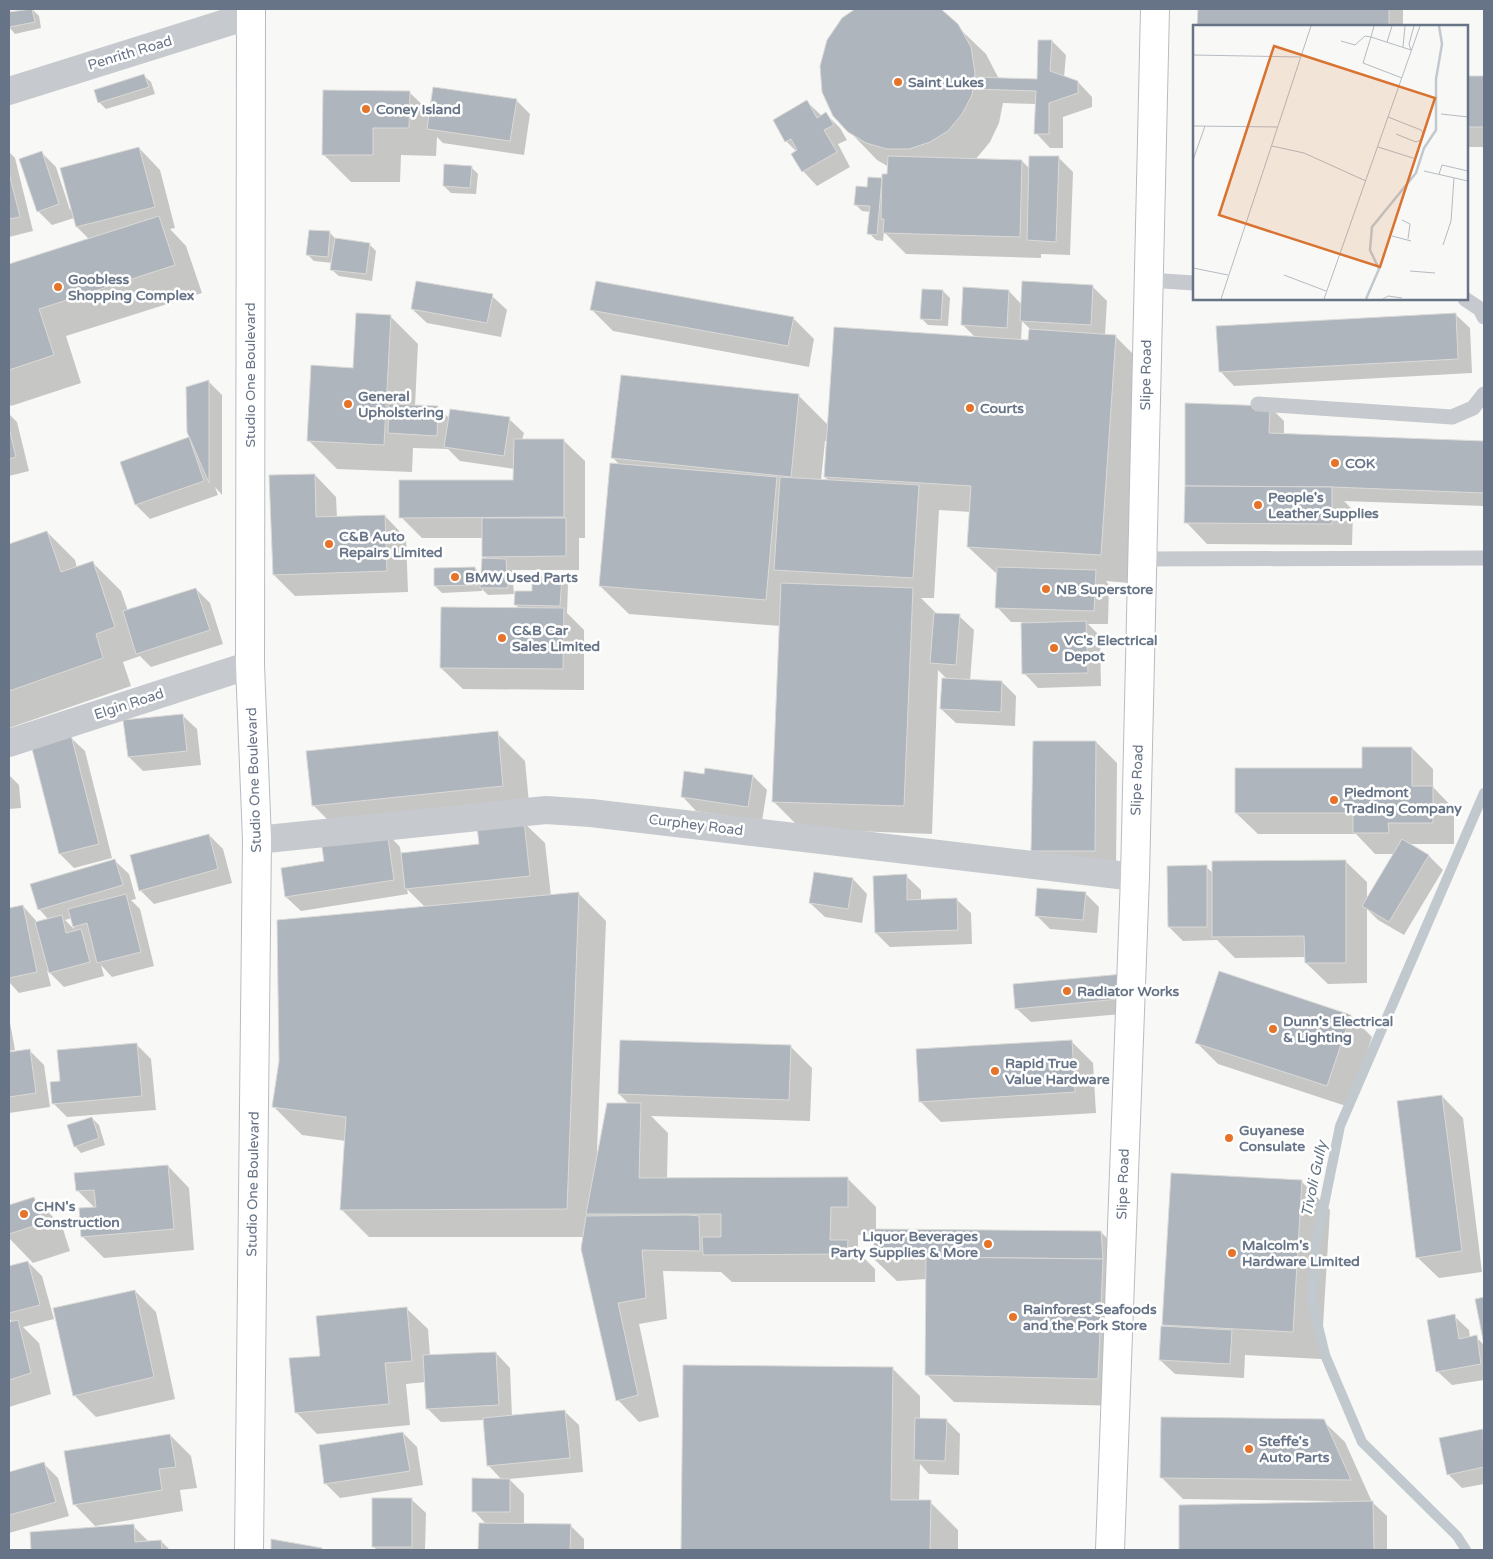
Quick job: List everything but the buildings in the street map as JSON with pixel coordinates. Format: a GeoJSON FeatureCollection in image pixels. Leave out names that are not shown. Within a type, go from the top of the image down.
{"type":"FeatureCollection","features":[{"type":"Feature","properties":{"kind":"main road","name":"Slipe Road"},"geometry":{"type":"LineString","coordinates":[[1110,1550],[1135,877],[1155,9]]}},
{"type":"Feature","properties":{"kind":"main road","name":"Studio One Boulevard"},"geometry":{"type":"LineString","coordinates":[[249,1550],[257,840],[250,665],[251,12]]}},
{"type":"Feature","properties":{"kind":"street","name":"Penrith Road"},"geometry":{"type":"LineString","coordinates":[[9,91],[251,12]]}},
{"type":"Feature","properties":{"kind":"street","name":"Elgin Road"},"geometry":{"type":"LineString","coordinates":[[9,743],[250,665]]}},
{"type":"Feature","properties":{"kind":"street","name":"Curphey Road"},"geometry":{"type":"LineString","coordinates":[[257,840],[546,810],[591,812],[1135,877]]}},
{"type":"Feature","properties":{"kind":"lane"},"geometry":{"type":"LineString","coordinates":[[1148,280],[1193,283]]}},
{"type":"Feature","properties":{"kind":"lane"},"geometry":{"type":"LineString","coordinates":[[1466,300],[1480,309],[1484,317]]}},
{"type":"Feature","properties":{"kind":"lane"},"geometry":{"type":"LineString","coordinates":[[1258,404],[1452,416],[1473,408],[1484,394]]}},
{"type":"Feature","properties":{"kind":"lane"},"geometry":{"type":"LineString","coordinates":[[1143,559],[1484,558]]}},
{"type":"Feature","properties":{"kind":"waterway","name":"Tivoli Gully"},"geometry":{"type":"LineString","coordinates":[[1466,1550],[1457,1536],[1362,1442],[1325,1355],[1312,1301],[1315,1249],[1340,1126],[1484,793]]}},
{"type":"Feature","properties":{"kind":"place","name":"Saint Lukes"},"geometry":{"type":"Point","coordinates":[898,82]}},
{"type":"Feature","properties":{"kind":"place","name":"Coney Island"},"geometry":{"type":"Point","coordinates":[366,109]}},
{"type":"Feature","properties":{"kind":"place","name":"Goobless Shopping Complex"},"geometry":{"type":"Point","coordinates":[58,287]}},
{"type":"Feature","properties":{"kind":"place","name":"General Upholstering"},"geometry":{"type":"Point","coordinates":[348,404]}},
{"type":"Feature","properties":{"kind":"place","name":"Courts"},"geometry":{"type":"Point","coordinates":[970,408]}},
{"type":"Feature","properties":{"kind":"place","name":"COK"},"geometry":{"type":"Point","coordinates":[1335,463]}},
{"type":"Feature","properties":{"kind":"place","name":"People's Leather Supplies"},"geometry":{"type":"Point","coordinates":[1258,505]}},
{"type":"Feature","properties":{"kind":"place","name":"C&B Auto Repairs Limited"},"geometry":{"type":"Point","coordinates":[329,544]}},
{"type":"Feature","properties":{"kind":"place","name":"BMW Used Parts"},"geometry":{"type":"Point","coordinates":[455,577]}},
{"type":"Feature","properties":{"kind":"place","name":"NB Superstore"},"geometry":{"type":"Point","coordinates":[1046,589]}},
{"type":"Feature","properties":{"kind":"place","name":"C&B Car Sales Limited"},"geometry":{"type":"Point","coordinates":[502,638]}},
{"type":"Feature","properties":{"kind":"place","name":"VC's Electrical Depot"},"geometry":{"type":"Point","coordinates":[1054,648]}},
{"type":"Feature","properties":{"kind":"place","name":"Piedmont Trading Company"},"geometry":{"type":"Point","coordinates":[1334,800]}},
{"type":"Feature","properties":{"kind":"place","name":"Radiator Works"},"geometry":{"type":"Point","coordinates":[1067,991]}},
{"type":"Feature","properties":{"kind":"place","name":"Dunn's Electrical & Lighting"},"geometry":{"type":"Point","coordinates":[1273,1029]}},
{"type":"Feature","properties":{"kind":"place","name":"Rapid True Value Hardware"},"geometry":{"type":"Point","coordinates":[995,1071]}},
{"type":"Feature","properties":{"kind":"place","name":"Guyanese Consulate"},"geometry":{"type":"Point","coordinates":[1229,1138]}},
{"type":"Feature","properties":{"kind":"place","name":"CHN's Construction"},"geometry":{"type":"Point","coordinates":[24,1214]}},
{"type":"Feature","properties":{"kind":"place","name":"Liquor Beverages Party Supplies & More"},"geometry":{"type":"Point","coordinates":[988,1244]}},
{"type":"Feature","properties":{"kind":"place","name":"Malcolm's Hardware Limited"},"geometry":{"type":"Point","coordinates":[1232,1253]}},
{"type":"Feature","properties":{"kind":"place","name":"Rainforest Seafoods and the Pork Store"},"geometry":{"type":"Point","coordinates":[1013,1317]}},
{"type":"Feature","properties":{"kind":"place","name":"Steffe's Auto Parts"},"geometry":{"type":"Point","coordinates":[1249,1449]}}]}
